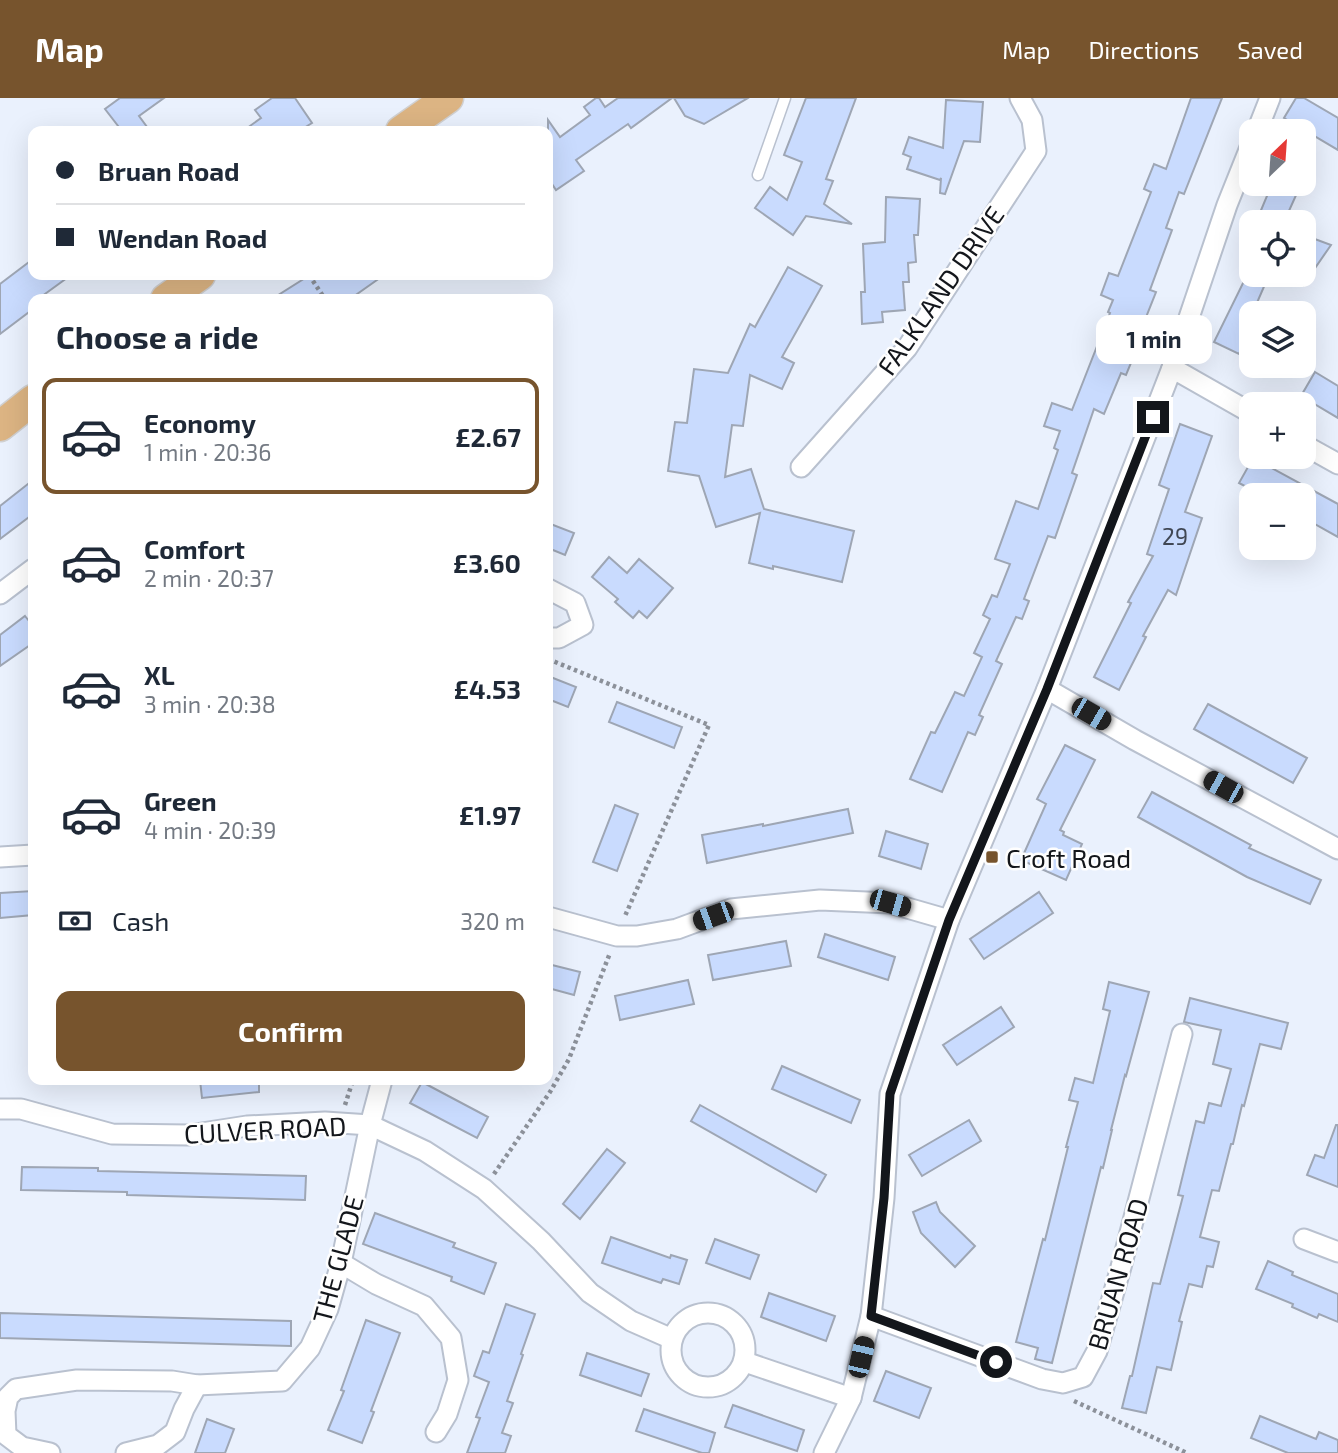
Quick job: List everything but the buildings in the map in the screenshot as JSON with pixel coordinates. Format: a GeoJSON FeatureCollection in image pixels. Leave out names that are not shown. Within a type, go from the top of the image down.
{"type":"FeatureCollection","features":[{"type":"Feature","properties":{"kind":"main road"},"geometry":{"type":"LineString","coordinates":[[408,126],[442,100]]}},
{"type":"Feature","properties":{"kind":"main road"},"geometry":{"type":"LineString","coordinates":[[173,294],[193,280]]}},
{"type":"Feature","properties":{"kind":"main road"},"geometry":{"type":"LineString","coordinates":[[0,426],[28,404]]}},
{"type":"Feature","properties":{"kind":"street","name":"FALKLAND DRIVE"},"geometry":{"type":"LineString","coordinates":[[801,467],[907,348],[1035,151],[1032,120],[1020,98]]}},
{"type":"Feature","properties":{"kind":"street"},"geometry":{"type":"LineString","coordinates":[[1262,119],[1270,98]]}},
{"type":"Feature","properties":{"kind":"street"},"geometry":{"type":"LineString","coordinates":[[824,1453],[851,1398],[871,1316],[884,1198],[890,1094],[949,920],[1047,689],[1172,368],[1239,175]]}},
{"type":"Feature","properties":{"kind":"street"},"geometry":{"type":"LineString","coordinates":[[1172,368],[1239,405]]}},
{"type":"Feature","properties":{"kind":"street"},"geometry":{"type":"LineString","coordinates":[[1316,452],[1338,464]]}},
{"type":"Feature","properties":{"kind":"street"},"geometry":{"type":"LineString","coordinates":[[0,594],[28,573]]}},
{"type":"Feature","properties":{"kind":"street"},"geometry":{"type":"LineString","coordinates":[[553,592],[575,603],[583,625],[559,638],[553,638]]}},
{"type":"Feature","properties":{"kind":"street"},"geometry":{"type":"LineString","coordinates":[[1047,689],[1135,740],[1338,849]]}},
{"type":"Feature","properties":{"kind":"street"},"geometry":{"type":"LineString","coordinates":[[0,857],[28,855]]}},
{"type":"Feature","properties":{"kind":"street"},"geometry":{"type":"LineString","coordinates":[[553,918],[617,936],[637,936],[677,929],[731,909],[820,900],[890,903],[949,920]]}},
{"type":"Feature","properties":{"kind":"street","name":"BRUAN ROAD"},"geometry":{"type":"LineString","coordinates":[[1063,1383],[1083,1377],[1097,1350],[1182,1034]]}},
{"type":"Feature","properties":{"kind":"street","name":"THE GLADE"},"geometry":{"type":"LineString","coordinates":[[50,1453],[22,1447],[6,1435],[5,1410],[8,1397],[16,1389],[77,1380],[172,1381],[197,1385],[282,1381],[310,1348],[328,1309],[341,1263],[381,1085]]}},
{"type":"Feature","properties":{"kind":"street","name":"CULVER ROAD"},"geometry":{"type":"LineString","coordinates":[[0,1109],[21,1109],[112,1133],[189,1135],[247,1126],[324,1122],[370,1125],[425,1151],[484,1189],[541,1241],[590,1293],[631,1321],[672,1339]]}},
{"type":"Feature","properties":{"kind":"street"},"geometry":{"type":"LineString","coordinates":[[1304,1239],[1338,1252]]}},
{"type":"Feature","properties":{"kind":"street"},"geometry":{"type":"LineString","coordinates":[[341,1263],[376,1284],[424,1306],[451,1339],[458,1380],[447,1414],[436,1432]]}},
{"type":"Feature","properties":{"kind":"street"},"geometry":{"type":"LineString","coordinates":[[700,1313],[720,1313],[737,1324],[746,1342],[745,1362],[731,1381],[709,1388],[686,1381],[673,1362],[672,1339],[682,1322],[700,1313]]}},
{"type":"Feature","properties":{"kind":"street"},"geometry":{"type":"LineString","coordinates":[[871,1316],[1042,1379],[1063,1383]]}},
{"type":"Feature","properties":{"kind":"street"},"geometry":{"type":"LineString","coordinates":[[745,1362],[851,1398]]}},
{"type":"Feature","properties":{"kind":"street"},"geometry":{"type":"LineString","coordinates":[[126,1453],[158,1445],[175,1432],[197,1385]]}},
{"type":"Feature","properties":{"kind":"lane"},"geometry":{"type":"LineString","coordinates":[[758,175],[785,98]]}},
{"type":"Feature","properties":{"kind":"path"},"geometry":{"type":"LineString","coordinates":[[484,1189],[550,1092],[569,1059],[617,936],[709,725],[553,661]]}},
{"type":"Feature","properties":{"kind":"path"},"geometry":{"type":"LineString","coordinates":[[1063,1383],[1070,1399],[1187,1453]]}},
{"type":"Feature","properties":{"kind":"place","name":"Croft Road"},"geometry":{"type":"Point","coordinates":[992,857]}},
{"type":"Feature","properties":{"kind":"route"},"geometry":{"type":"LineString","coordinates":[[996,1362],[871,1316],[884,1198],[890,1094],[949,920],[1047,689],[1153,417]]}}]}
